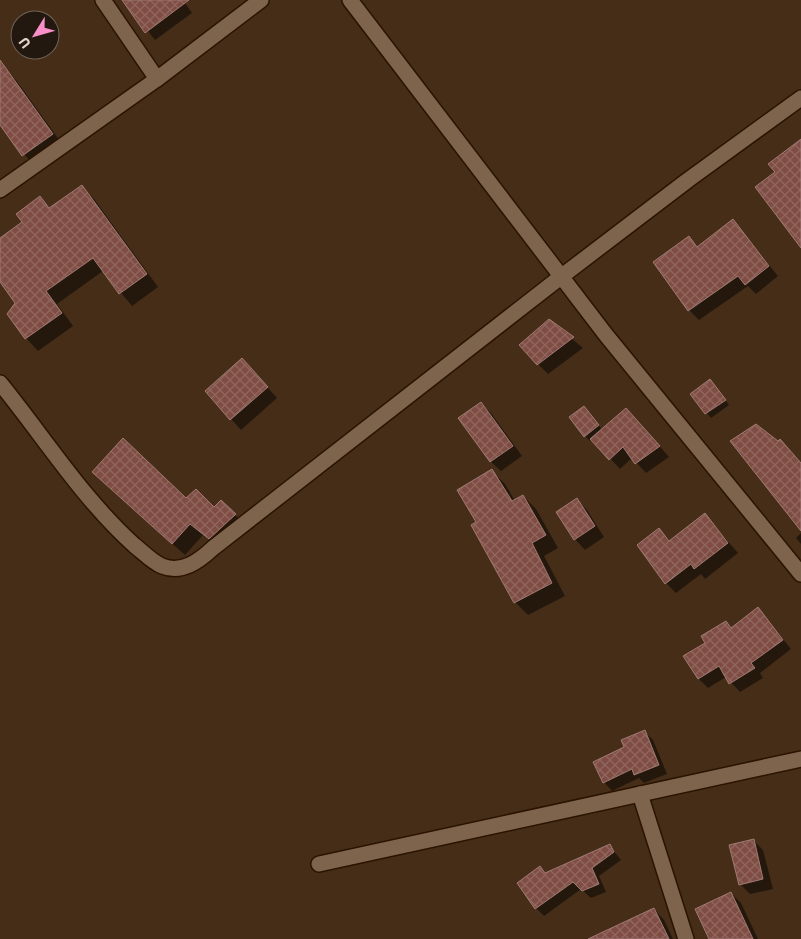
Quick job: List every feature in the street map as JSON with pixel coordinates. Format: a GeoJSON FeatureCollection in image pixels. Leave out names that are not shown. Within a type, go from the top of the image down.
{"type":"FeatureCollection","features":[{"type":"Feature","properties":{"kind":"street"},"geometry":{"type":"LineString","coordinates":[[104,0],[157,79]]}},
{"type":"Feature","properties":{"kind":"street"},"geometry":{"type":"LineString","coordinates":[[0,190],[157,79],[261,0]]}},
{"type":"Feature","properties":{"kind":"street"},"geometry":{"type":"LineString","coordinates":[[350,0],[606,335],[801,574]]}},
{"type":"Feature","properties":{"kind":"street"},"geometry":{"type":"LineString","coordinates":[[0,383],[77,484],[124,536],[162,566],[176,569],[185,567],[199,561],[562,276],[688,180],[801,98]]}},
{"type":"Feature","properties":{"kind":"street"},"geometry":{"type":"LineString","coordinates":[[319,864],[801,759]]}},
{"type":"Feature","properties":{"kind":"street"},"geometry":{"type":"LineString","coordinates":[[640,794],[686,939]]}},
{"type":"Feature","properties":{"kind":"building"},"geometry":{"type":"Polygon","coordinates":[[[122,0],[189,0],[145,33],[122,0]]]}},
{"type":"Feature","properties":{"kind":"building"},"geometry":{"type":"Polygon","coordinates":[[[0,60],[53,134],[22,156],[0,125],[0,60]]]}},
{"type":"Feature","properties":{"kind":"building"},"geometry":{"type":"Polygon","coordinates":[[[801,139],[801,248],[755,187],[775,172],[768,164],[801,139]]]}},
{"type":"Feature","properties":{"kind":"building"},"geometry":{"type":"Polygon","coordinates":[[[82,185],[147,274],[119,294],[93,258],[46,291],[62,313],[25,339],[7,314],[15,303],[0,282],[0,238],[22,222],[16,214],[40,196],[49,208],[82,185]]]}},
{"type":"Feature","properties":{"kind":"building"},"geometry":{"type":"Polygon","coordinates":[[[733,219],[769,266],[745,285],[738,276],[688,311],[653,262],[689,236],[697,247],[733,219]]]}},
{"type":"Feature","properties":{"kind":"building"},"geometry":{"type":"Polygon","coordinates":[[[549,319],[574,337],[537,365],[519,345],[549,319]]]}},
{"type":"Feature","properties":{"kind":"building"},"geometry":{"type":"Polygon","coordinates":[[[242,358],[268,387],[230,420],[205,391],[242,358]]]}},
{"type":"Feature","properties":{"kind":"building"},"geometry":{"type":"Polygon","coordinates":[[[710,379],[726,400],[705,414],[690,394],[710,379]]]}},
{"type":"Feature","properties":{"kind":"building"},"geometry":{"type":"Polygon","coordinates":[[[481,402],[513,446],[490,462],[458,418],[481,402]]]}},
{"type":"Feature","properties":{"kind":"building"},"geometry":{"type":"Polygon","coordinates":[[[584,406],[599,425],[584,437],[569,417],[584,406]]]}},
{"type":"Feature","properties":{"kind":"building"},"geometry":{"type":"Polygon","coordinates":[[[626,408],[660,446],[635,464],[623,447],[609,460],[590,439],[626,408]]]}},
{"type":"Feature","properties":{"kind":"building"},"geometry":{"type":"Polygon","coordinates":[[[756,424],[778,441],[780,439],[801,463],[801,531],[730,441],[756,424]]]}},
{"type":"Feature","properties":{"kind":"building"},"geometry":{"type":"Polygon","coordinates":[[[123,438],[186,498],[196,489],[214,507],[221,500],[236,514],[209,539],[190,524],[172,544],[92,472],[123,438]]]}},
{"type":"Feature","properties":{"kind":"building"},"geometry":{"type":"Polygon","coordinates":[[[492,469],[512,501],[523,495],[546,535],[532,543],[552,583],[514,603],[471,525],[476,522],[457,490],[492,469]]]}},
{"type":"Feature","properties":{"kind":"building"},"geometry":{"type":"Polygon","coordinates":[[[577,498],[595,526],[574,540],[556,512],[577,498]]]}},
{"type":"Feature","properties":{"kind":"building"},"geometry":{"type":"Polygon","coordinates":[[[705,513],[728,543],[694,569],[691,564],[665,584],[637,545],[659,528],[669,541],[705,513]]]}},
{"type":"Feature","properties":{"kind":"building"},"geometry":{"type":"Polygon","coordinates":[[[758,607],[783,640],[751,663],[755,668],[729,684],[719,666],[698,679],[683,656],[705,643],[701,636],[726,621],[731,628],[758,607]]]}},
{"type":"Feature","properties":{"kind":"building"},"geometry":{"type":"Polygon","coordinates":[[[645,730],[659,765],[634,775],[632,769],[603,783],[593,762],[624,747],[621,740],[645,730]]]}},
{"type":"Feature","properties":{"kind":"building"},"geometry":{"type":"Polygon","coordinates":[[[754,839],[763,879],[739,885],[729,845],[754,839]]]}},
{"type":"Feature","properties":{"kind":"building"},"geometry":{"type":"Polygon","coordinates":[[[610,844],[614,852],[592,868],[599,884],[582,891],[573,882],[535,909],[517,883],[540,866],[545,873],[610,844]]]}},
{"type":"Feature","properties":{"kind":"building"},"geometry":{"type":"Polygon","coordinates":[[[731,892],[753,939],[709,939],[695,909],[731,892]]]}},
{"type":"Feature","properties":{"kind":"building"},"geometry":{"type":"Polygon","coordinates":[[[654,908],[669,939],[588,939],[654,908]]]}}]}
